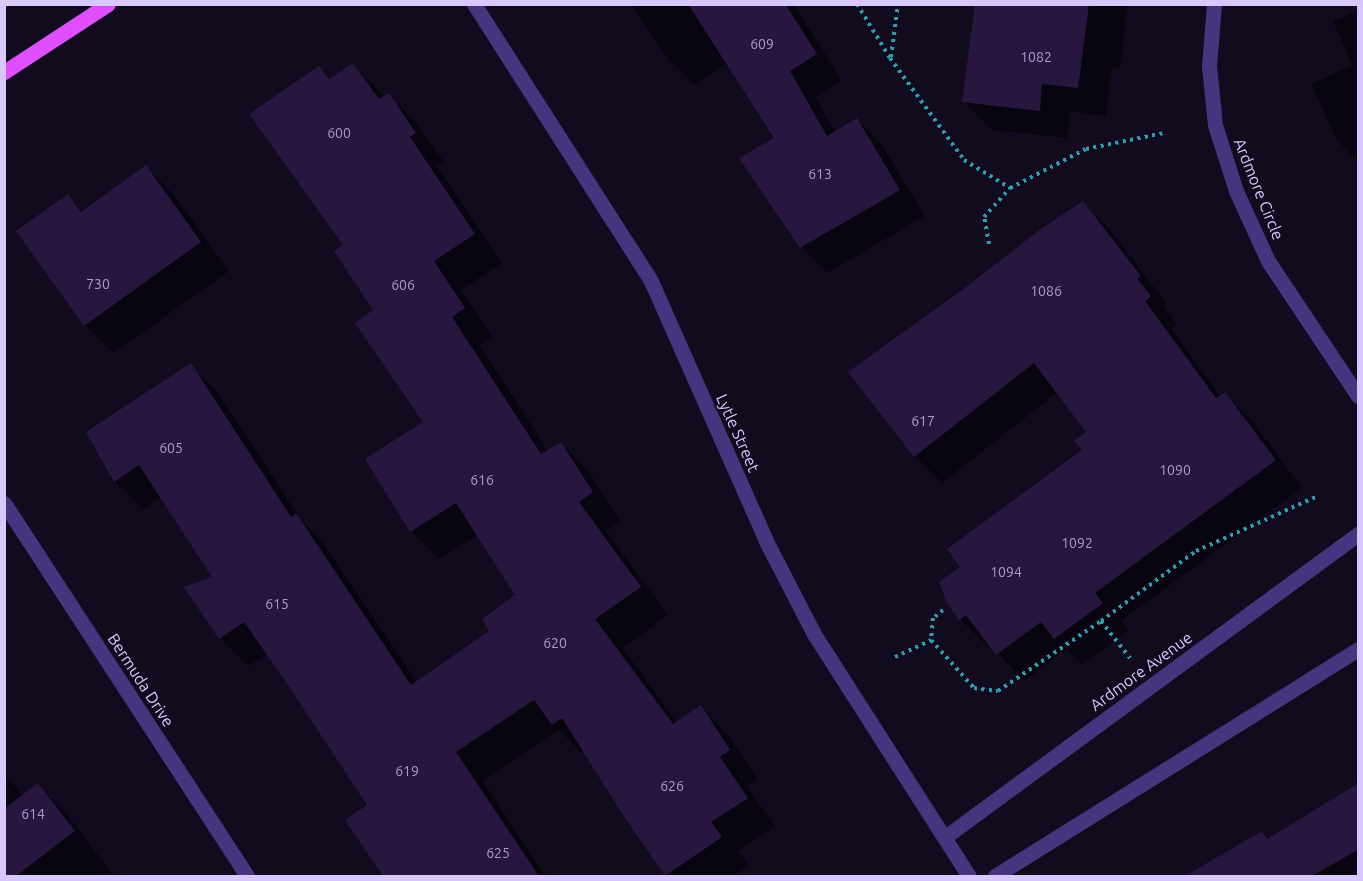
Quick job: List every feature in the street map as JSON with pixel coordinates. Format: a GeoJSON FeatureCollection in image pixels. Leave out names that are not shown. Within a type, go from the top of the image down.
{"type":"FeatureCollection","features":[{"type":"Feature","properties":{"kind":"main road"},"geometry":{"type":"LineString","coordinates":[[4,72],[108,4]]}},
{"type":"Feature","properties":{"kind":"street","name":"Lytle Street"},"geometry":{"type":"LineString","coordinates":[[474,4],[651,281],[766,541],[814,634],[969,876]]}},
{"type":"Feature","properties":{"kind":"street","name":"Ardmore Circle"},"geometry":{"type":"LineString","coordinates":[[1214,4],[1209,66],[1215,125],[1236,191],[1268,261],[1359,396]]}},
{"type":"Feature","properties":{"kind":"street","name":"Bermuda Drive"},"geometry":{"type":"LineString","coordinates":[[4,503],[248,876]]}},
{"type":"Feature","properties":{"kind":"street","name":"Ardmore Avenue"},"geometry":{"type":"LineString","coordinates":[[945,837],[1359,534]]}},
{"type":"Feature","properties":{"kind":"street"},"geometry":{"type":"LineString","coordinates":[[995,876],[1359,650]]}},
{"type":"Feature","properties":{"kind":"path"},"geometry":{"type":"LineString","coordinates":[[857,4],[890,58],[964,160],[1010,188]]}},
{"type":"Feature","properties":{"kind":"path"},"geometry":{"type":"LineString","coordinates":[[890,58],[898,4]]}},
{"type":"Feature","properties":{"kind":"path"},"geometry":{"type":"LineString","coordinates":[[989,244],[984,218],[1010,188],[1086,149],[1164,133]]}},
{"type":"Feature","properties":{"kind":"path"},"geometry":{"type":"LineString","coordinates":[[943,610],[933,618],[931,640],[974,688],[998,691],[1101,621],[1196,551],[1318,496]]}},
{"type":"Feature","properties":{"kind":"path"},"geometry":{"type":"LineString","coordinates":[[1101,621],[1135,665]]}},
{"type":"Feature","properties":{"kind":"path"},"geometry":{"type":"LineString","coordinates":[[895,657],[931,640]]}},
{"type":"Feature","properties":{"kind":"building"},"geometry":{"type":"Polygon","coordinates":[[[688,4],[785,4],[817,54],[790,71],[827,136],[857,118],[900,190],[800,248],[739,158],[774,138],[688,4]]]}},
{"type":"Feature","properties":{"kind":"building"},"geometry":{"type":"Polygon","coordinates":[[[975,4],[1089,4],[1078,88],[1042,84],[1040,111],[962,102],[975,4]]]}},
{"type":"Feature","properties":{"kind":"building"},"geometry":{"type":"Polygon","coordinates":[[[353,63],[379,99],[389,93],[416,133],[410,137],[475,234],[434,261],[465,308],[452,317],[541,454],[561,442],[593,492],[579,502],[641,587],[595,619],[673,724],[701,705],[730,750],[720,757],[748,798],[711,822],[722,837],[665,876],[621,812],[562,718],[552,725],[534,700],[456,752],[539,876],[383,876],[345,820],[367,805],[286,682],[244,622],[219,639],[184,587],[212,577],[139,465],[114,482],[86,432],[191,363],[291,517],[296,513],[411,685],[489,631],[482,619],[515,595],[456,503],[410,532],[365,459],[423,422],[355,323],[373,310],[334,251],[343,245],[249,114],[319,66],[329,79],[353,63]]]}},
{"type":"Feature","properties":{"kind":"building"},"geometry":{"type":"Polygon","coordinates":[[[146,165],[201,242],[84,326],[16,231],[68,194],[81,212],[146,165]]]}},
{"type":"Feature","properties":{"kind":"building"},"geometry":{"type":"Polygon","coordinates":[[[1083,201],[1141,276],[1137,279],[1151,296],[1145,301],[1216,398],[1225,392],[1276,460],[1095,593],[1103,603],[1054,639],[1041,622],[996,655],[966,615],[959,620],[947,603],[939,582],[960,567],[947,549],[1082,450],[1074,441],[1086,432],[1034,363],[914,457],[848,372],[969,285],[1038,231],[1083,201]]]}},
{"type":"Feature","properties":{"kind":"building"},"geometry":{"type":"Polygon","coordinates":[[[38,783],[75,831],[16,876],[4,876],[4,809],[38,783]]]}},
{"type":"Feature","properties":{"kind":"building"},"geometry":{"type":"Polygon","coordinates":[[[1359,783],[1359,849],[1312,876],[1185,876],[1262,831],[1267,839],[1359,783]]]}}]}
